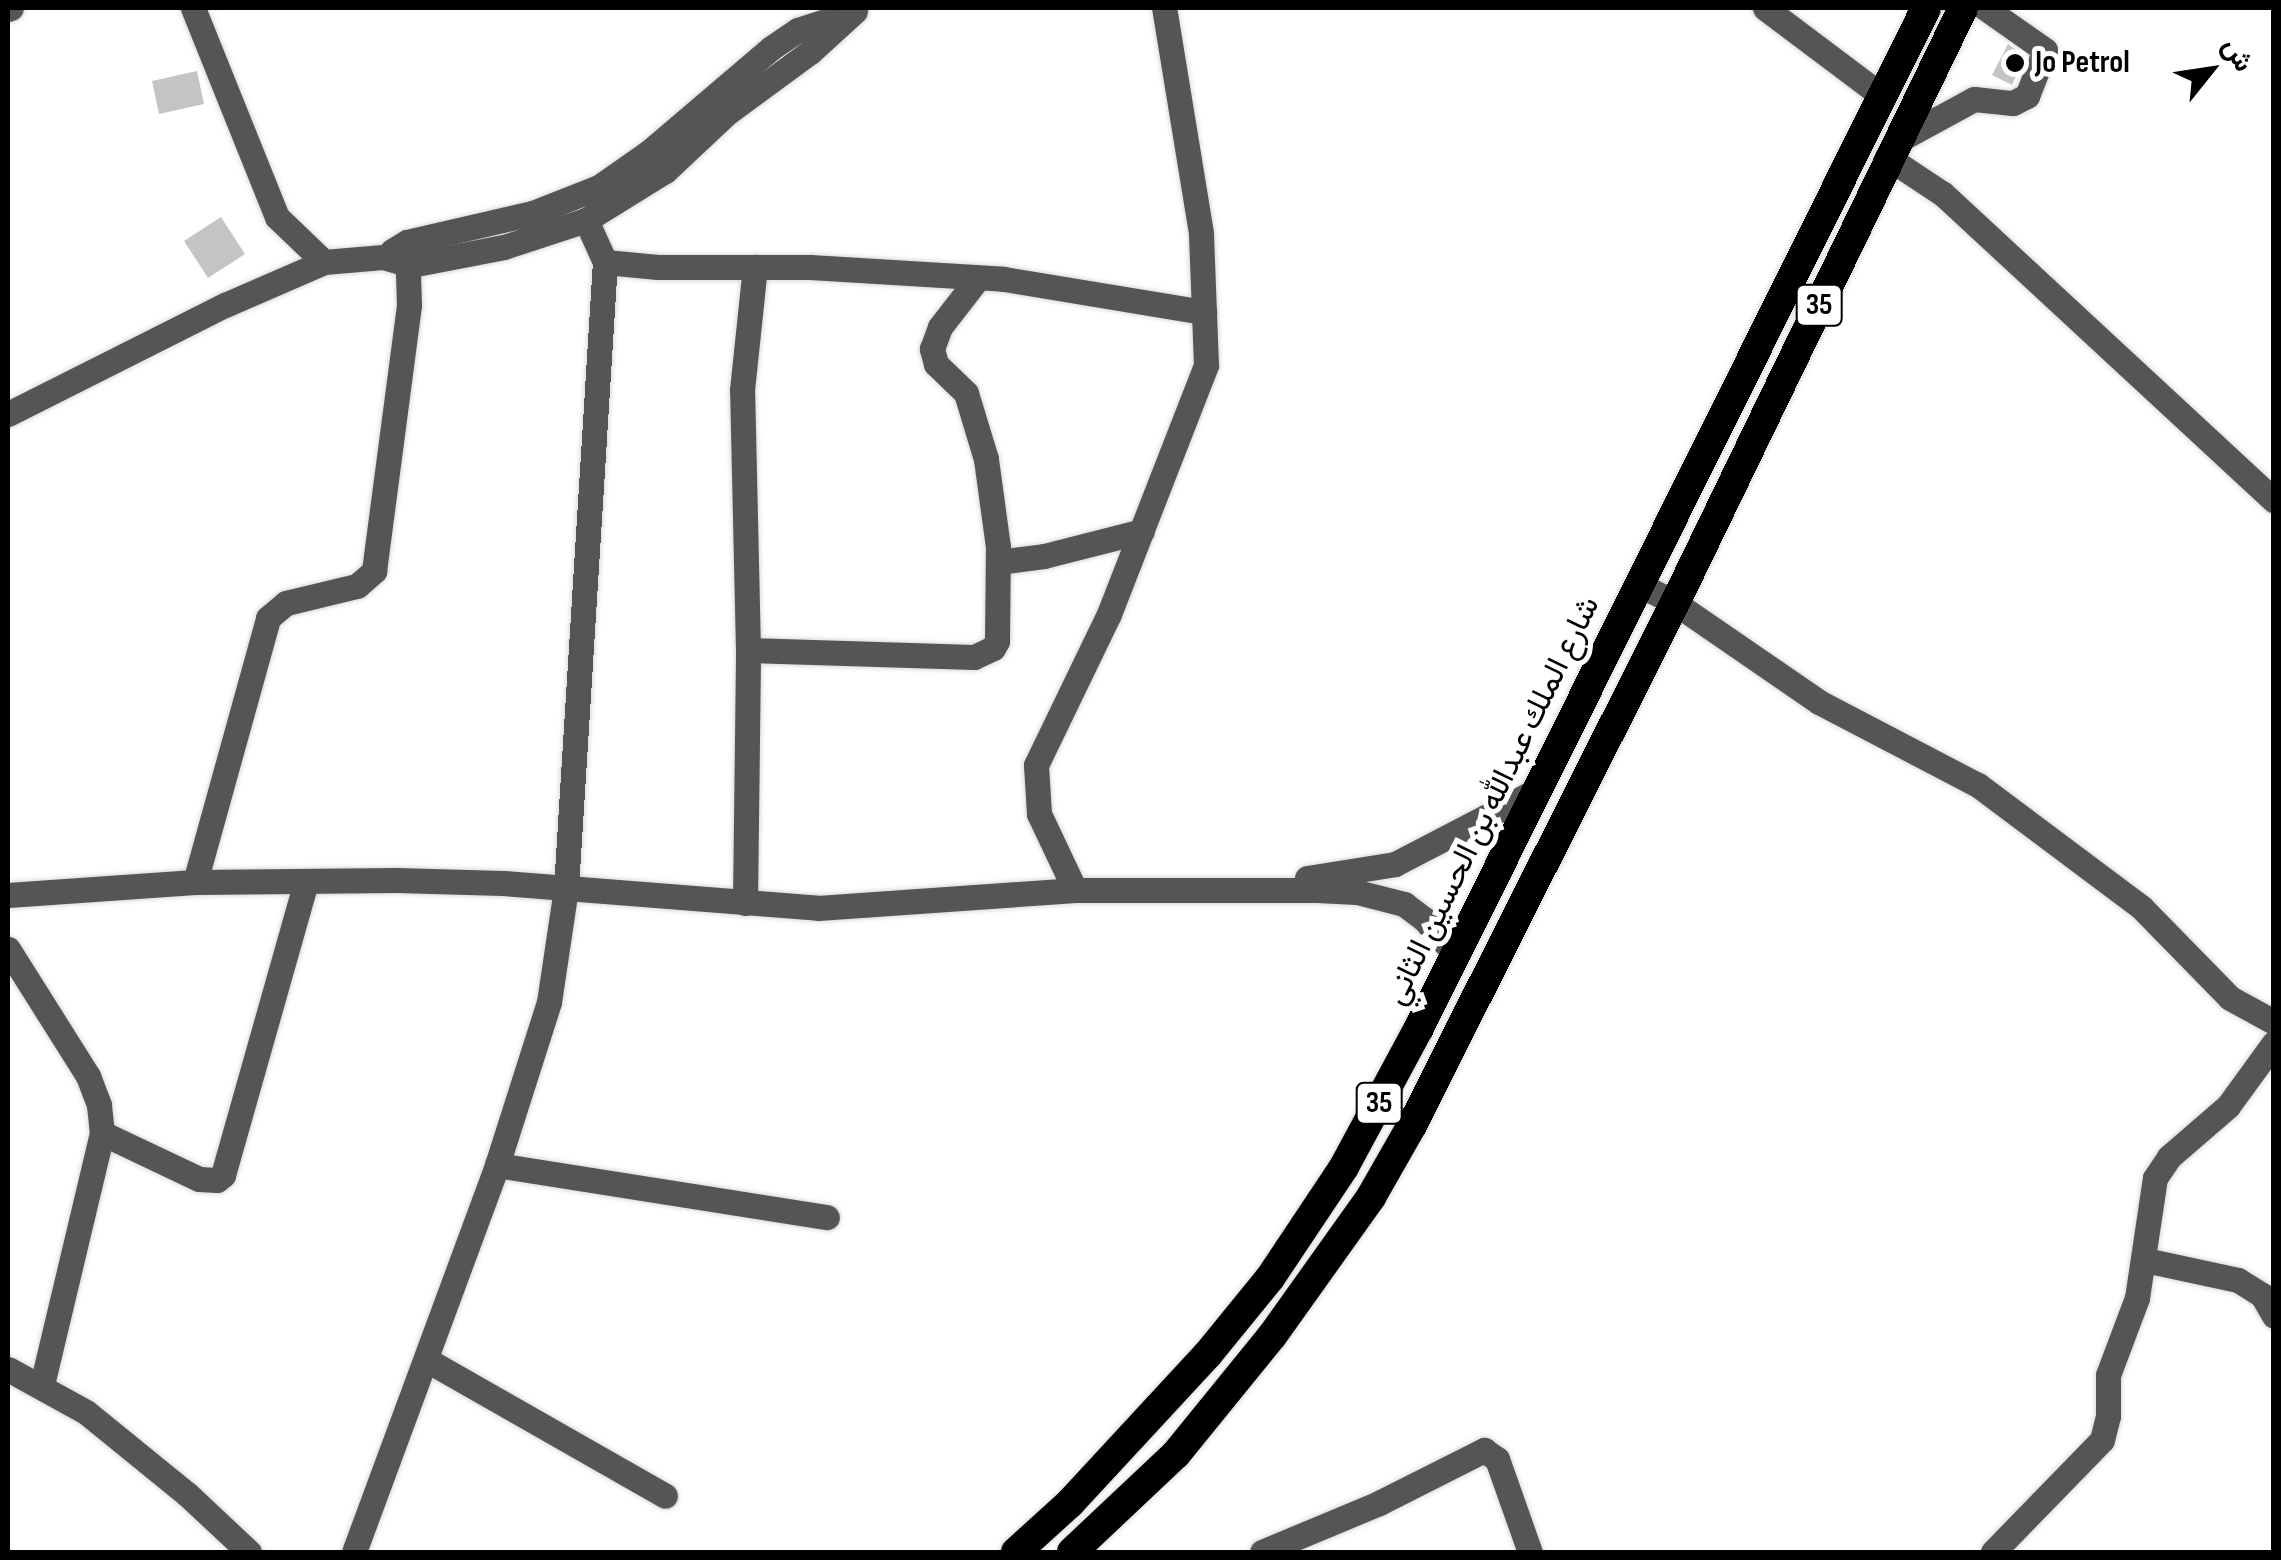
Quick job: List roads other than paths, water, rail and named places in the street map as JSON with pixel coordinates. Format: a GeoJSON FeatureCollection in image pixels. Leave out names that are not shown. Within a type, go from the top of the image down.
{"type":"FeatureCollection","features":[{"type":"Feature","properties":{"kind":"highway","name":"شارع الملك عبدالله بن الحسين الثاني"},"geometry":{"type":"LineString","coordinates":[[1016,1552],[1136,1434],[1270,1278],[1344,1167],[1456,954],[1926,8]]}},
{"type":"Feature","properties":{"kind":"highway","name":"35"},"geometry":{"type":"LineString","coordinates":[[1072,1552],[1176,1454],[1272,1336],[1370,1198],[1411,1127],[1675,603],[1963,8]]}},
{"type":"Feature","properties":{"kind":"street"},"geometry":{"type":"LineString","coordinates":[[193,8],[271,206],[286,230],[324,262]]}},
{"type":"Feature","properties":{"kind":"street"},"geometry":{"type":"LineString","coordinates":[[1075,890],[1038,814],[1036,764],[1092,654],[1202,381],[1208,345],[1196,200],[1164,8]]}},
{"type":"Feature","properties":{"kind":"street"},"geometry":{"type":"LineString","coordinates":[[1766,8],[1882,96]]}},
{"type":"Feature","properties":{"kind":"street"},"geometry":{"type":"LineString","coordinates":[[1985,8],[2044,50],[2027,96],[2013,103],[1974,99],[1891,150],[2274,501]]}},
{"type":"Feature","properties":{"kind":"street"},"geometry":{"type":"LineString","coordinates":[[409,253],[598,187],[649,152],[770,48],[798,30],[858,9]]}},
{"type":"Feature","properties":{"kind":"street"},"geometry":{"type":"LineString","coordinates":[[8,414],[224,305],[324,262],[504,247],[586,220],[665,171],[727,113],[810,52],[858,9]]}},
{"type":"Feature","properties":{"kind":"street"},"geometry":{"type":"LineString","coordinates":[[354,1552],[497,1165],[542,1031],[566,888],[605,262],[586,220]]}},
{"type":"Feature","properties":{"kind":"street"},"geometry":{"type":"LineString","coordinates":[[194,882],[268,618],[286,603],[357,586],[374,571],[409,253]]}},
{"type":"Feature","properties":{"kind":"street"},"geometry":{"type":"LineString","coordinates":[[605,262],[978,278],[1204,312]]}},
{"type":"Feature","properties":{"kind":"street"},"geometry":{"type":"LineString","coordinates":[[745,904],[748,650],[742,390],[754,267]]}},
{"type":"Feature","properties":{"kind":"street"},"geometry":{"type":"LineString","coordinates":[[748,650],[982,656],[996,641],[998,562],[994,506],[977,418],[959,382],[936,364],[932,349],[940,327],[978,278]]}},
{"type":"Feature","properties":{"kind":"street"},"geometry":{"type":"LineString","coordinates":[[998,562],[1142,532]]}},
{"type":"Feature","properties":{"kind":"street"},"geometry":{"type":"LineString","coordinates":[[1640,585],[1675,603],[1820,702],[1978,785],[2141,907],[2230,998],[2274,1022]]}},
{"type":"Feature","properties":{"kind":"street"},"geometry":{"type":"LineString","coordinates":[[1233,888],[1394,864],[1535,791]]}},
{"type":"Feature","properties":{"kind":"street"},"geometry":{"type":"LineString","coordinates":[[8,895],[194,882],[306,882],[566,888],[745,904],[868,906],[1075,890],[1233,888],[1384,897],[1424,919],[1456,954]]}},
{"type":"Feature","properties":{"kind":"street"},"geometry":{"type":"LineString","coordinates":[[102,1132],[199,1179],[217,1180],[223,1175],[306,882]]}},
{"type":"Feature","properties":{"kind":"street"},"geometry":{"type":"LineString","coordinates":[[8,949],[88,1076],[99,1105],[102,1132],[42,1384]]}},
{"type":"Feature","properties":{"kind":"street"},"geometry":{"type":"LineString","coordinates":[[1993,1552],[2018,1540],[2102,1440],[2108,1416],[2108,1374],[2137,1298],[2160,1167],[2216,1119],[2274,1043]]}},
{"type":"Feature","properties":{"kind":"street"},"geometry":{"type":"LineString","coordinates":[[497,1165],[826,1217]]}},
{"type":"Feature","properties":{"kind":"street"},"geometry":{"type":"LineString","coordinates":[[2145,1260],[2238,1280],[2262,1296],[2274,1316]]}},
{"type":"Feature","properties":{"kind":"street"},"geometry":{"type":"LineString","coordinates":[[426,1360],[665,1496]]}},
{"type":"Feature","properties":{"kind":"street"},"geometry":{"type":"LineString","coordinates":[[8,1369],[42,1384],[124,1442],[249,1552]]}},
{"type":"Feature","properties":{"kind":"street"},"geometry":{"type":"LineString","coordinates":[[1262,1552],[1378,1503],[1484,1450],[1496,1459],[1530,1552]]}},
{"type":"Feature","properties":{"kind":"place","name":"Jo Petrol"},"geometry":{"type":"Point","coordinates":[2015,63]}}]}
